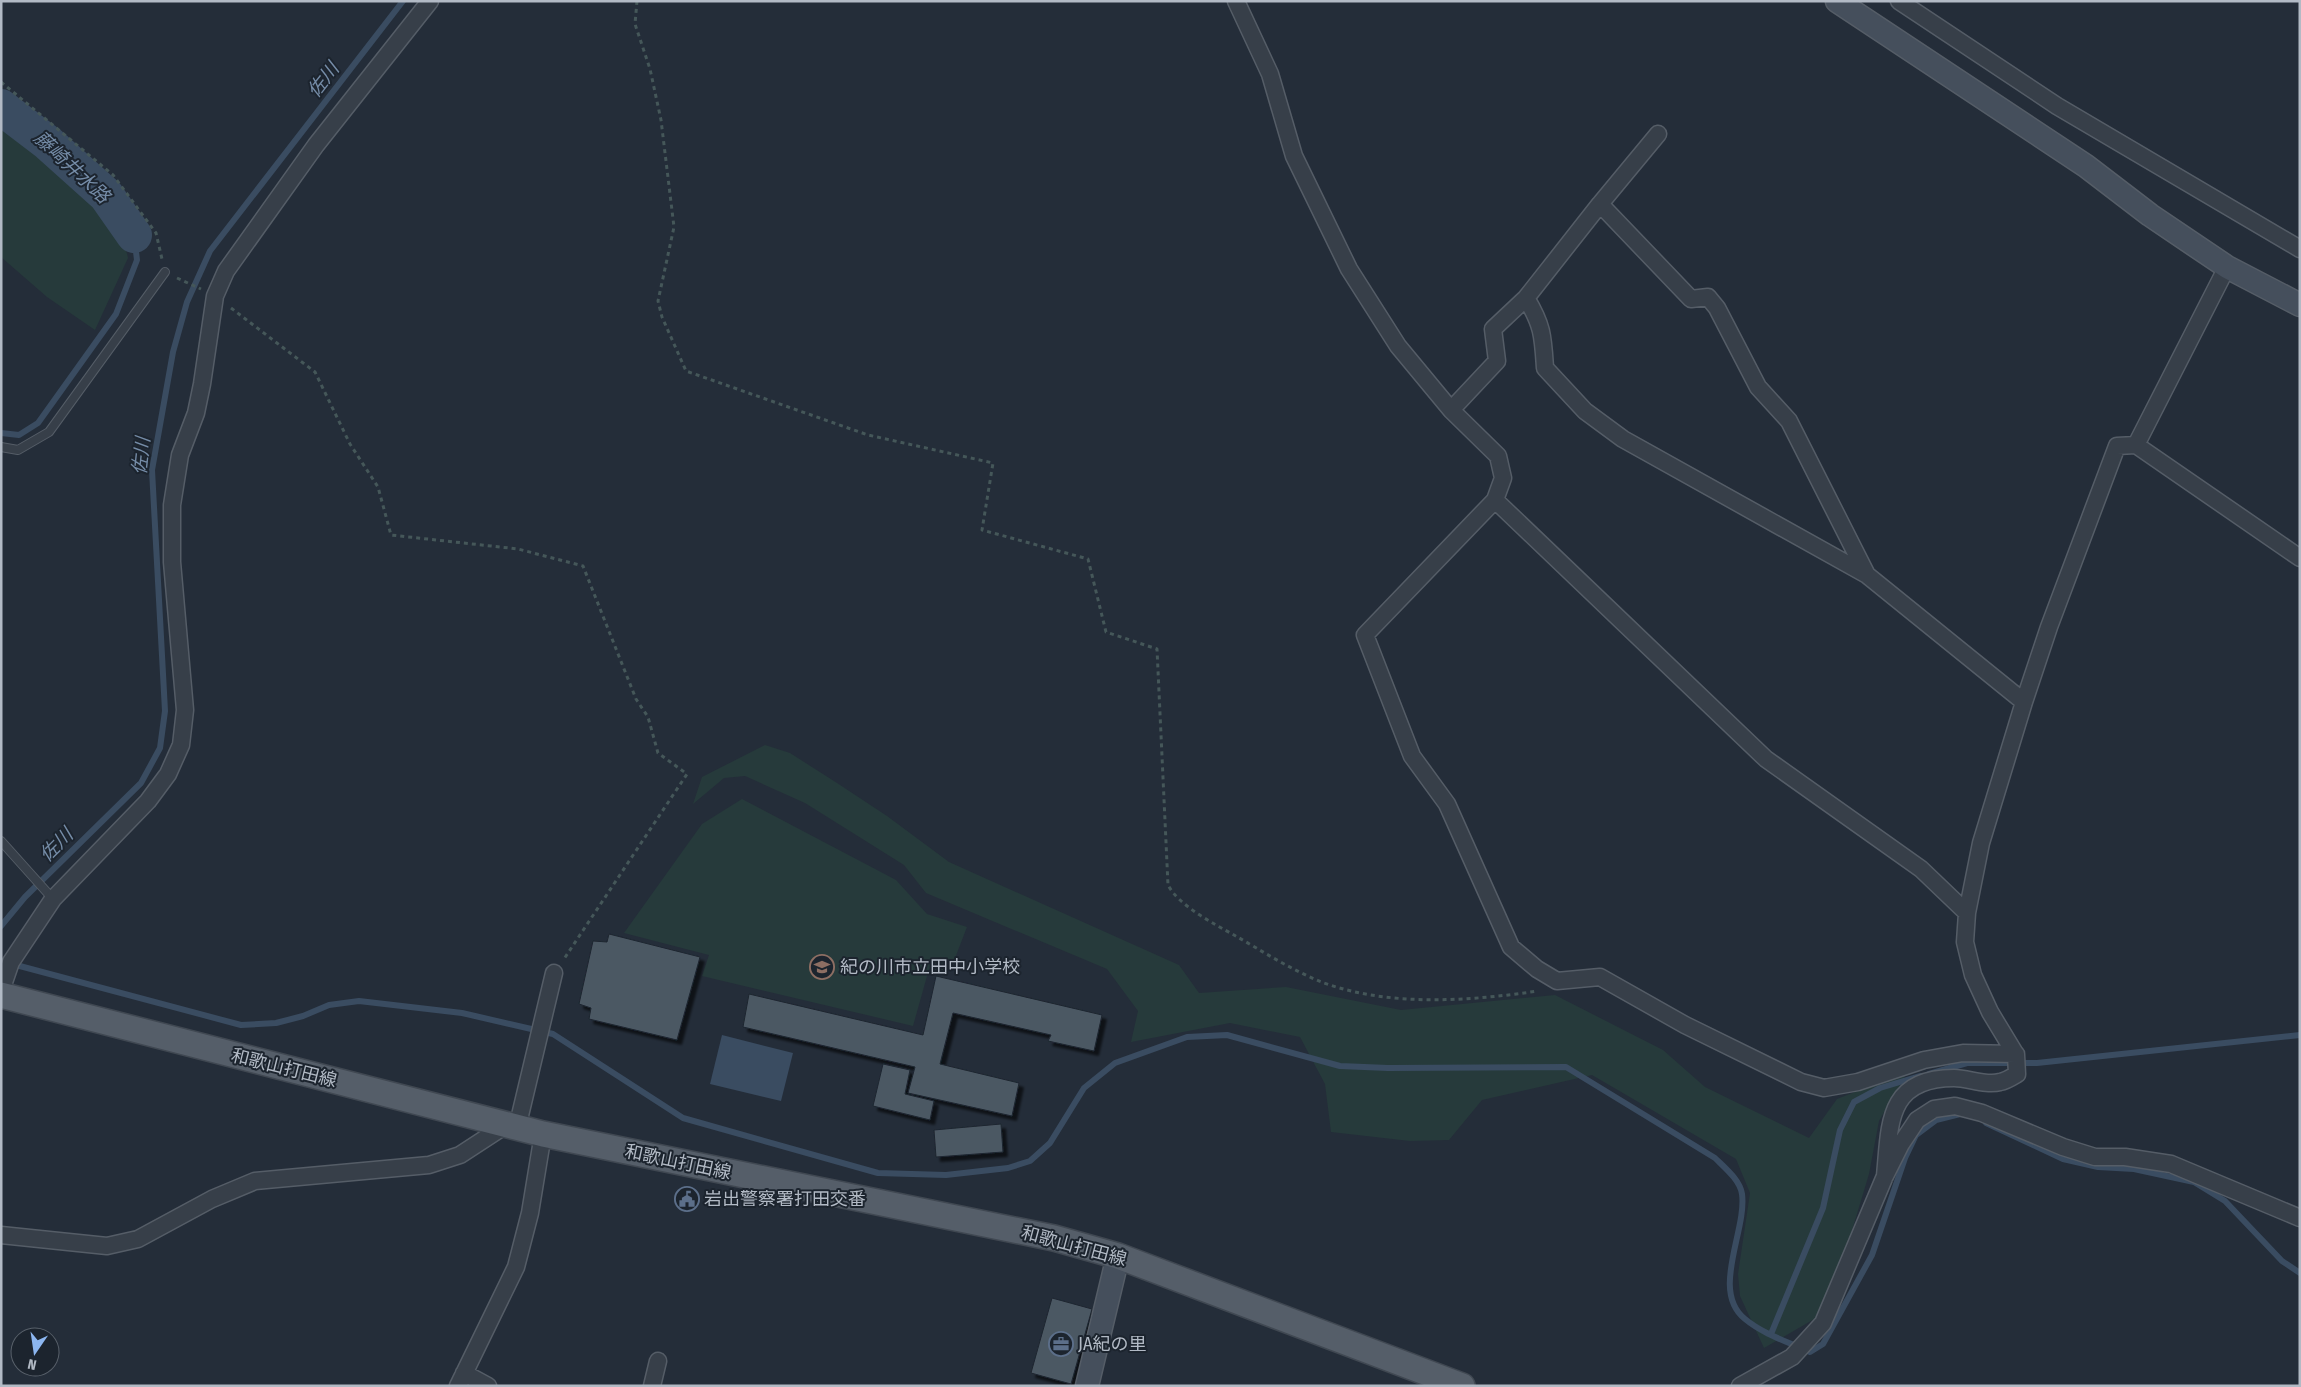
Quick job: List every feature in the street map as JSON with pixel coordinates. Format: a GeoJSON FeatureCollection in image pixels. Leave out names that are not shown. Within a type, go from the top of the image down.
{"type":"FeatureCollection","features":[{"type":"Feature","properties":{"kind":"main road","name":"和歌山打田線"},"geometry":{"type":"LineString","coordinates":[[1,993],[543,1134],[1054,1238],[1118,1256],[1462,1386]]}},
{"type":"Feature","properties":{"kind":"street"},"geometry":{"type":"LineString","coordinates":[[1,993],[11,962],[50,896],[148,801],[168,774],[181,744],[185,710],[172,562],[172,505],[180,455],[196,413],[202,384],[211,294],[316,145],[430,1]]}},
{"type":"Feature","properties":{"kind":"street"},"geometry":{"type":"LineString","coordinates":[[1236,1],[1270,74],[1294,156],[1349,269],[1398,346],[1451,410],[1498,456],[1503,478],[1495,500],[1365,635],[1412,756],[1447,804],[1511,947],[1537,969],[1557,981],[1600,977],[1686,1025],[1802,1082],[1824,1088],[1858,1082],[1924,1060],[1963,1053],[2016,1054]]}},
{"type":"Feature","properties":{"kind":"street"},"geometry":{"type":"LineString","coordinates":[[1837,1],[2086,166],[2150,216],[2227,267],[2300,305]]}},
{"type":"Feature","properties":{"kind":"street"},"geometry":{"type":"LineString","coordinates":[[1899,1],[2057,106],[2300,249]]}},
{"type":"Feature","properties":{"kind":"street"},"geometry":{"type":"LineString","coordinates":[[1451,410],[1497,362],[1493,329],[1526,298],[1658,134]]}},
{"type":"Feature","properties":{"kind":"street"},"geometry":{"type":"LineString","coordinates":[[1600,204],[1691,299],[1708,296],[1717,308],[1758,388],[1789,421],[1867,574]]}},
{"type":"Feature","properties":{"kind":"street"},"geometry":{"type":"LineString","coordinates":[[2136,446],[2227,267]]}},
{"type":"Feature","properties":{"kind":"street"},"geometry":{"type":"LineString","coordinates":[[1526,298],[1538,317],[1542,330],[1545,368],[1585,411],[1623,439],[1867,574],[2024,702]]}},
{"type":"Feature","properties":{"kind":"street"},"geometry":{"type":"LineString","coordinates":[[1885,1176],[1890,1118],[1904,1093],[1919,1083],[1953,1078],[1998,1083],[2017,1074],[2016,1054],[1990,1012],[1973,974],[1965,942],[1967,913],[1981,843],[2024,702],[2049,627],[2117,446],[2136,446],[2300,558]]}},
{"type":"Feature","properties":{"kind":"street"},"geometry":{"type":"LineString","coordinates":[[1495,500],[1766,760],[1921,869],[1967,913]]}},
{"type":"Feature","properties":{"kind":"street"},"geometry":{"type":"LineString","coordinates":[[1,1235],[107,1246],[138,1239],[212,1199],[255,1182],[429,1165],[460,1155],[512,1126],[554,973]]}},
{"type":"Feature","properties":{"kind":"street"},"geometry":{"type":"LineString","coordinates":[[1740,1386],[1792,1357],[1823,1322],[1885,1176],[1901,1144],[1917,1120],[1934,1109],[1955,1106],[1982,1114],[2063,1147],[2095,1157],[2125,1157],[2171,1164],[2300,1218]]}},
{"type":"Feature","properties":{"kind":"street"},"geometry":{"type":"LineString","coordinates":[[488,1386],[461,1380],[516,1267],[530,1213],[543,1134]]}},
{"type":"Feature","properties":{"kind":"street"},"geometry":{"type":"LineString","coordinates":[[1086,1386],[1118,1256]]}},
{"type":"Feature","properties":{"kind":"street"},"geometry":{"type":"LineString","coordinates":[[652,1386],[658,1360]]}},
{"type":"Feature","properties":{"kind":"lane"},"geometry":{"type":"LineString","coordinates":[[1,447],[18,450],[49,432],[165,272]]}},
{"type":"Feature","properties":{"kind":"lane"},"geometry":{"type":"LineString","coordinates":[[1,841],[50,896]]}},
{"type":"Feature","properties":{"kind":"path"},"geometry":{"type":"LineString","coordinates":[[637,1],[635,24],[650,69],[661,120],[674,227],[658,301],[662,317],[686,371],[868,435],[992,462],[982,530],[1088,559],[1106,632],[1157,649],[1168,885],[1172,893],[1217,926],[1264,952],[1323,982],[1372,996],[1495,997],[1549,990],[1557,981]]}},
{"type":"Feature","properties":{"kind":"path"},"geometry":{"type":"LineString","coordinates":[[1,82],[113,175],[156,233],[165,272],[211,294],[315,372],[350,444],[378,487],[391,535],[518,549],[583,566],[636,699],[648,717],[658,753],[686,774],[554,973]]}},
{"type":"Feature","properties":{"kind":"green space"},"geometry":{"type":"Polygon","coordinates":[[[1,126],[35,146],[121,229],[128,258],[95,330],[47,297],[1,257],[1,126]]]}},
{"type":"Feature","properties":{"kind":"green space"},"geometry":{"type":"Polygon","coordinates":[[[765,745],[790,753],[887,816],[949,862],[1179,965],[1199,993],[1286,987],[1401,1010],[1555,995],[1663,1050],[1705,1087],[1809,1138],[1837,1099],[1908,1071],[1879,1121],[1869,1174],[1847,1247],[1816,1318],[1764,1348],[1740,1296],[1738,1274],[1750,1193],[1736,1159],[1592,1075],[1482,1100],[1449,1140],[1410,1141],[1331,1132],[1325,1084],[1300,1037],[1230,1023],[1131,1042],[1138,1011],[1107,969],[926,893],[904,865],[805,803],[745,776],[724,778],[693,804],[702,777],[765,745]]]}},
{"type":"Feature","properties":{"kind":"green space"},"geometry":{"type":"Polygon","coordinates":[[[742,799],[896,880],[927,914],[967,927],[950,971],[929,969],[913,1026],[702,976],[709,955],[624,933],[702,824],[742,799]]]}},
{"type":"Feature","properties":{"kind":"water"},"geometry":{"type":"Polygon","coordinates":[[[722,1035],[793,1053],[781,1101],[710,1084],[722,1035]]]}},
{"type":"Feature","properties":{"kind":"building"},"geometry":{"type":"Polygon","coordinates":[[[609,934],[700,957],[677,1040],[589,1019],[591,1008],[579,1004],[593,941],[607,942],[609,934]]]}},
{"type":"Feature","properties":{"kind":"building"},"geometry":{"type":"Polygon","coordinates":[[[936,976],[1102,1015],[1094,1051],[1048,1041],[1051,1035],[953,1013],[940,1064],[1019,1083],[1012,1116],[908,1093],[915,1067],[743,1027],[749,994],[923,1035],[936,976]]]}},
{"type":"Feature","properties":{"kind":"building"},"geometry":{"type":"Polygon","coordinates":[[[883,1064],[910,1070],[905,1094],[934,1101],[930,1120],[873,1106],[883,1064]]]}},
{"type":"Feature","properties":{"kind":"building"},"geometry":{"type":"Polygon","coordinates":[[[1001,1124],[1003,1152],[936,1157],[934,1130],[1001,1124]]]}},
{"type":"Feature","properties":{"kind":"building"},"geometry":{"type":"Polygon","coordinates":[[[1052,1298],[1092,1309],[1071,1384],[1031,1373],[1052,1298]]]}},
{"type":"Feature","properties":{"kind":"waterway","name":"佐川"},"geometry":{"type":"LineString","coordinates":[[1,926],[25,897],[141,783],[160,748],[165,711],[152,470],[173,352],[187,302],[210,251],[403,1]]}},
{"type":"Feature","properties":{"kind":"waterway","name":"藤崎井水路"},"geometry":{"type":"LineString","coordinates":[[1,107],[48,143],[106,195],[134,235]]}},
{"type":"Feature","properties":{"kind":"waterway"},"geometry":{"type":"LineString","coordinates":[[1,433],[19,435],[38,423],[116,314],[137,260],[134,235]]}},
{"type":"Feature","properties":{"kind":"waterway"},"geometry":{"type":"LineString","coordinates":[[1,961],[241,1025],[276,1023],[303,1016],[329,1005],[359,1001],[462,1013],[553,1034],[683,1118],[878,1173],[946,1175],[1008,1168],[1030,1161],[1050,1143],[1084,1088],[1115,1063],[1187,1037],[1227,1035],[1340,1066],[1388,1068],[1566,1067],[1715,1158],[1732,1174],[1742,1194],[1740,1225],[1730,1277],[1730,1293],[1735,1307],[1745,1319],[1760,1329],[1810,1352],[1823,1344],[1872,1255],[1905,1158],[1916,1135],[1936,1120],[1960,1114]]}},
{"type":"Feature","properties":{"kind":"waterway"},"geometry":{"type":"LineString","coordinates":[[1929,1074],[1967,1063],[2037,1063],[2300,1035]]}},
{"type":"Feature","properties":{"kind":"waterway"},"geometry":{"type":"LineString","coordinates":[[1771,1334],[1823,1208],[1840,1130],[1854,1102],[1880,1088],[1920,1076]]}},
{"type":"Feature","properties":{"kind":"waterway"},"geometry":{"type":"LineString","coordinates":[[1986,1123],[2063,1159],[2098,1167],[2134,1169],[2194,1182],[2225,1201],[2282,1261],[2300,1273]]}},
{"type":"Feature","properties":{"kind":"place","name":"紀の川市立田中小学校"},"geometry":{"type":"Point","coordinates":[822,967]}},
{"type":"Feature","properties":{"kind":"place","name":"岩出警察署打田交番"},"geometry":{"type":"Point","coordinates":[687,1199]}},
{"type":"Feature","properties":{"kind":"place","name":"JA紀の里"},"geometry":{"type":"Point","coordinates":[1061,1344]}}]}
